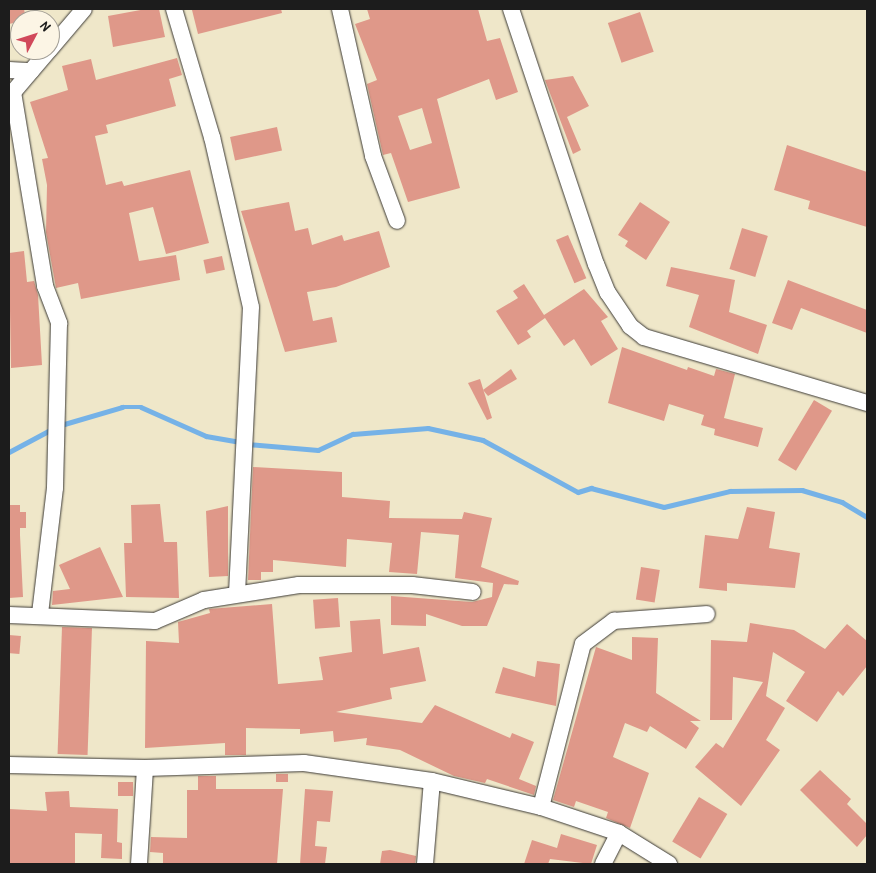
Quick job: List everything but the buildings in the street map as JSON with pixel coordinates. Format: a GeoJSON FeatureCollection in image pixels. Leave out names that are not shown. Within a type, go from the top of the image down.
{"type":"FeatureCollection","features":[{"type":"Feature","properties":{"kind":"street"},"geometry":{"type":"LineString","coordinates":[[60,36],[84,9]]}},
{"type":"Feature","properties":{"kind":"street"},"geometry":{"type":"LineString","coordinates":[[174,9],[212,137],[251,307],[238,592]]}},
{"type":"Feature","properties":{"kind":"street"},"geometry":{"type":"LineString","coordinates":[[340,9],[366,131],[397,221]]}},
{"type":"Feature","properties":{"kind":"street"},"geometry":{"type":"LineString","coordinates":[[511,9],[596,264],[608,293],[630,326],[644,337],[867,403]]}},
{"type":"Feature","properties":{"kind":"street"},"geometry":{"type":"LineString","coordinates":[[40,60],[11,95],[45,286],[59,323],[55,488],[40,614]]}},
{"type":"Feature","properties":{"kind":"street"},"geometry":{"type":"LineString","coordinates":[[9,70],[31,71]]}},
{"type":"Feature","properties":{"kind":"street"},"geometry":{"type":"LineString","coordinates":[[9,615],[40,614],[155,621],[204,600],[238,592],[298,585],[384,584],[473,592]]}},
{"type":"Feature","properties":{"kind":"street"},"geometry":{"type":"LineString","coordinates":[[541,807],[583,644],[614,621],[707,614]]}},
{"type":"Feature","properties":{"kind":"street"},"geometry":{"type":"LineString","coordinates":[[9,766],[145,768],[304,763],[432,781],[541,807],[619,833],[669,864]]}},
{"type":"Feature","properties":{"kind":"street"},"geometry":{"type":"LineString","coordinates":[[139,864],[145,768]]}},
{"type":"Feature","properties":{"kind":"street"},"geometry":{"type":"LineString","coordinates":[[425,864],[432,781]]}},
{"type":"Feature","properties":{"kind":"street"},"geometry":{"type":"LineString","coordinates":[[603,864],[619,833]]}},
{"type":"Feature","properties":{"kind":"waterway"},"geometry":{"type":"LineString","coordinates":[[61,425],[122,407],[141,407],[206,436],[241,442]]}},
{"type":"Feature","properties":{"kind":"waterway"},"geometry":{"type":"LineString","coordinates":[[9,452],[54,428]]}},
{"type":"Feature","properties":{"kind":"waterway"},"geometry":{"type":"LineString","coordinates":[[248,444],[318,450],[353,434],[428,428],[483,440],[578,492],[591,488],[664,507],[730,491],[802,490],[842,502],[867,517]]}}]}
